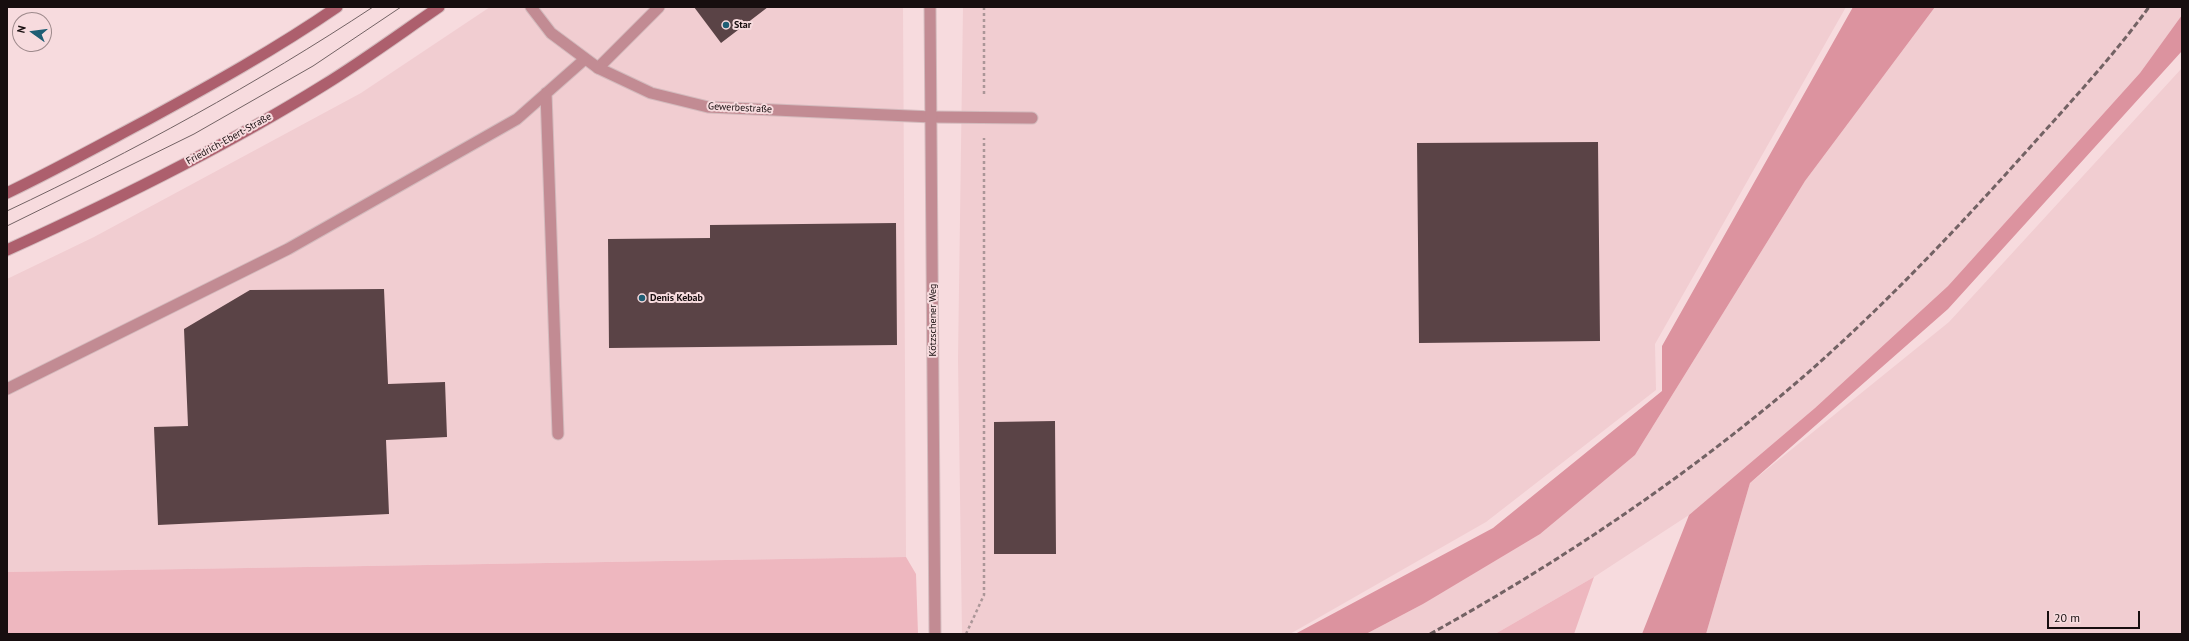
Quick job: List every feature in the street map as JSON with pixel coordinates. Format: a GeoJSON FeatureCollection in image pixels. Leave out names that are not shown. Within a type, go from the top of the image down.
{"type":"FeatureCollection","features":[{"type":"Feature","properties":{"kind":"main road"},"geometry":{"type":"LineString","coordinates":[[7,193],[46,174],[185,99],[297,34],[337,7]]}},
{"type":"Feature","properties":{"kind":"main road","name":"Friedrich-Ebert-Straße"},"geometry":{"type":"LineString","coordinates":[[7,250],[65,224],[204,154],[324,85],[439,7]]}},
{"type":"Feature","properties":{"kind":"street","name":"Gewerbestraße"},"geometry":{"type":"LineString","coordinates":[[531,7],[551,33],[598,68],[651,93],[708,107],[932,117],[1032,118]]}},
{"type":"Feature","properties":{"kind":"street"},"geometry":{"type":"LineString","coordinates":[[598,68],[659,7]]}},
{"type":"Feature","properties":{"kind":"street","name":"Kötzschener Weg"},"geometry":{"type":"LineString","coordinates":[[930,7],[935,634]]}},
{"type":"Feature","properties":{"kind":"street"},"geometry":{"type":"LineString","coordinates":[[7,389],[288,249],[517,119],[585,59]]}},
{"type":"Feature","properties":{"kind":"street"},"geometry":{"type":"LineString","coordinates":[[546,93],[558,434]]}},
{"type":"Feature","properties":{"kind":"path"},"geometry":{"type":"LineString","coordinates":[[984,7],[984,101]]}},
{"type":"Feature","properties":{"kind":"path"},"geometry":{"type":"LineString","coordinates":[[966,634],[984,595],[984,133]]}},
{"type":"Feature","properties":{"kind":"shaded area"},"geometry":{"type":"Polygon","coordinates":[[[490,7],[903,7],[906,557],[7,572],[7,279],[94,237],[361,93],[490,7]]]}},
{"type":"Feature","properties":{"kind":"shaded area"},"geometry":{"type":"Polygon","coordinates":[[[963,7],[1846,7],[1655,344],[1656,390],[1486,522],[1290,634],[962,634],[958,359],[963,7]]]}},
{"type":"Feature","properties":{"kind":"shaded area"},"geometry":{"type":"Polygon","coordinates":[[[1853,7],[1935,7],[1805,181],[1635,455],[1540,534],[1423,604],[1366,634],[1295,634],[1493,528],[1662,391],[1662,346],[1853,7]]]}},
{"type":"Feature","properties":{"kind":"shaded area"},"geometry":{"type":"Polygon","coordinates":[[[1935,7],[2182,7],[2182,15],[2140,73],[1948,286],[1815,408],[1689,515],[1594,577],[1495,634],[1366,634],[1423,604],[1635,455],[1805,181],[1935,7]]]}},
{"type":"Feature","properties":{"kind":"shaded area"},"geometry":{"type":"Polygon","coordinates":[[[2182,15],[2182,51],[1948,309],[1750,483],[1706,634],[1642,634],[1689,515],[1815,408],[1948,286],[2140,73],[2182,15]]]}},
{"type":"Feature","properties":{"kind":"shaded area"},"geometry":{"type":"Polygon","coordinates":[[[2182,68],[2182,634],[1706,634],[1750,483],[1949,322],[2182,68]]]}},
{"type":"Feature","properties":{"kind":"shaded area"},"geometry":{"type":"Polygon","coordinates":[[[906,557],[916,574],[918,634],[7,634],[7,572],[906,557]]]}},
{"type":"Feature","properties":{"kind":"shaded area"},"geometry":{"type":"Polygon","coordinates":[[[1594,577],[1574,634],[1495,634],[1594,577]]]}},
{"type":"Feature","properties":{"kind":"building","name":"Star"},"geometry":{"type":"Polygon","coordinates":[[[694,7],[768,7],[721,43],[694,7]]]}},
{"type":"Feature","properties":{"kind":"building"},"geometry":{"type":"Polygon","coordinates":[[[1598,142],[1600,341],[1419,343],[1417,143],[1598,142]]]}},
{"type":"Feature","properties":{"kind":"building"},"geometry":{"type":"Polygon","coordinates":[[[896,223],[897,345],[609,348],[608,239],[710,238],[710,225],[896,223]]]}},
{"type":"Feature","properties":{"kind":"building"},"geometry":{"type":"Polygon","coordinates":[[[384,289],[388,384],[445,382],[447,437],[386,440],[389,514],[158,525],[154,427],[188,426],[184,329],[250,290],[384,289]]]}},
{"type":"Feature","properties":{"kind":"building"},"geometry":{"type":"Polygon","coordinates":[[[1055,421],[1056,554],[994,554],[994,422],[1055,421]]]}},
{"type":"Feature","properties":{"kind":"tram line"},"geometry":{"type":"LineString","coordinates":[[7,211],[101,165],[239,90],[373,7]]}},
{"type":"Feature","properties":{"kind":"tram line"},"geometry":{"type":"LineString","coordinates":[[7,226],[194,134],[313,66],[401,7]]}},
{"type":"Feature","properties":{"kind":"railway"},"geometry":{"type":"LineString","coordinates":[[1430,634],[1528,577],[1623,515],[1715,448],[1803,377],[1889,297],[1971,212],[2088,82],[2149,7]]}},
{"type":"Feature","properties":{"kind":"place","name":"Star"},"geometry":{"type":"Point","coordinates":[726,25]}},
{"type":"Feature","properties":{"kind":"place","name":"Denis Kebab"},"geometry":{"type":"Point","coordinates":[642,298]}}]}
